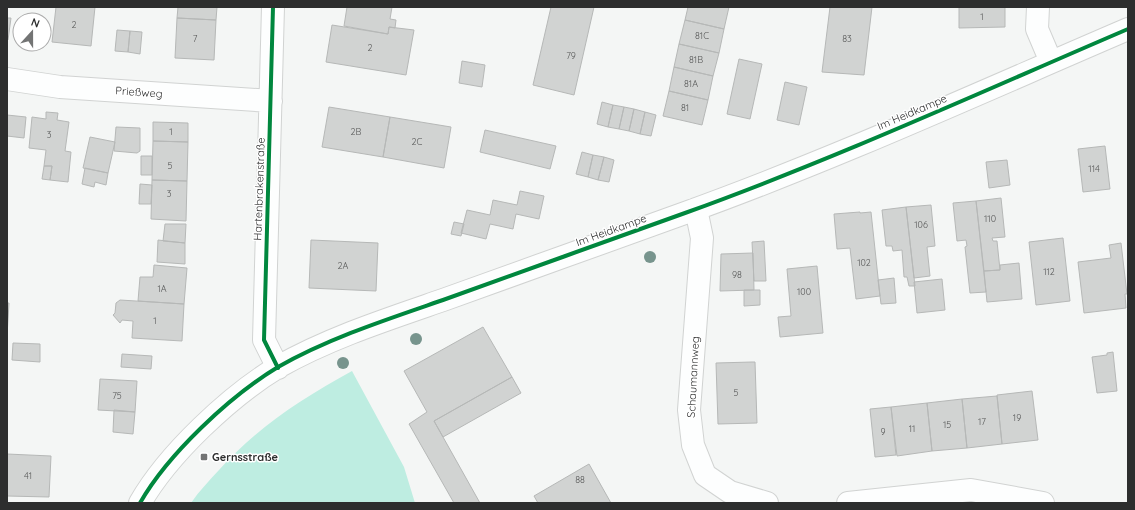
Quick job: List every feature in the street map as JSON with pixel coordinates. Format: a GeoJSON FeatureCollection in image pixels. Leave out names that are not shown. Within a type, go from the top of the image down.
{"type":"FeatureCollection","features":[{"type":"Feature","properties":{"kind":"street","name":"Hartenbrakenstraße"},"geometry":{"type":"LineString","coordinates":[[273,7],[264,340],[278,368]]}},
{"type":"Feature","properties":{"kind":"street"},"geometry":{"type":"LineString","coordinates":[[1038,7],[1037,29],[1050,62]]}},
{"type":"Feature","properties":{"kind":"street","name":"Im Heidkampe"},"geometry":{"type":"LineString","coordinates":[[140,503],[185,443],[227,404],[278,368],[328,343],[382,322],[696,209],[817,162],[1128,29]]}},
{"type":"Feature","properties":{"kind":"street","name":"Prießweg"},"geometry":{"type":"LineString","coordinates":[[7,79],[60,87],[271,101]]}},
{"type":"Feature","properties":{"kind":"street","name":"Schaumannweg"},"geometry":{"type":"LineString","coordinates":[[696,209],[702,238],[689,410],[693,445],[705,475],[730,492],[767,503]]}},
{"type":"Feature","properties":{"kind":"street"},"geometry":{"type":"LineString","coordinates":[[848,503],[970,490],[1043,503]]}},
{"type":"Feature","properties":{"kind":"green space"},"geometry":{"type":"Polygon","coordinates":[[[352,371],[404,467],[415,503],[191,503],[204,486],[249,440],[298,403],[352,371]]]}},
{"type":"Feature","properties":{"kind":"building"},"geometry":{"type":"Polygon","coordinates":[[[56,7],[95,7],[91,46],[52,42],[56,7]]]}},
{"type":"Feature","properties":{"kind":"building"},"geometry":{"type":"Polygon","coordinates":[[[178,7],[217,7],[216,20],[177,18],[178,7]]]}},
{"type":"Feature","properties":{"kind":"building"},"geometry":{"type":"Polygon","coordinates":[[[347,7],[392,7],[390,19],[396,20],[395,28],[389,27],[388,34],[344,26],[347,7]]]}},
{"type":"Feature","properties":{"kind":"building"},"geometry":{"type":"Polygon","coordinates":[[[551,7],[594,7],[574,95],[533,85],[551,7]]]}},
{"type":"Feature","properties":{"kind":"building"},"geometry":{"type":"Polygon","coordinates":[[[688,7],[729,7],[724,29],[685,20],[688,7]]]}},
{"type":"Feature","properties":{"kind":"building"},"geometry":{"type":"Polygon","coordinates":[[[830,7],[872,7],[864,75],[822,72],[830,7]]]}},
{"type":"Feature","properties":{"kind":"building"},"geometry":{"type":"Polygon","coordinates":[[[959,7],[1005,7],[1005,27],[959,28],[959,7]]]}},
{"type":"Feature","properties":{"kind":"building"},"geometry":{"type":"Polygon","coordinates":[[[7,18],[11,18],[8,40],[7,40],[7,18]]]}},
{"type":"Feature","properties":{"kind":"building"},"geometry":{"type":"Polygon","coordinates":[[[177,18],[216,20],[214,60],[175,58],[177,18]]]}},
{"type":"Feature","properties":{"kind":"building"},"geometry":{"type":"Polygon","coordinates":[[[685,20],[724,29],[719,53],[679,44],[685,20]]]}},
{"type":"Feature","properties":{"kind":"building"},"geometry":{"type":"Polygon","coordinates":[[[332,25],[388,34],[389,27],[414,30],[406,75],[326,62],[332,25]]]}},
{"type":"Feature","properties":{"kind":"building"},"geometry":{"type":"Polygon","coordinates":[[[117,30],[130,31],[128,52],[115,51],[117,30]]]}},
{"type":"Feature","properties":{"kind":"building"},"geometry":{"type":"Polygon","coordinates":[[[130,31],[142,32],[140,54],[128,52],[130,31]]]}},
{"type":"Feature","properties":{"kind":"building"},"geometry":{"type":"Polygon","coordinates":[[[679,44],[719,53],[713,76],[674,67],[679,44]]]}},
{"type":"Feature","properties":{"kind":"building"},"geometry":{"type":"Polygon","coordinates":[[[739,59],[762,64],[750,119],[727,114],[739,59]]]}},
{"type":"Feature","properties":{"kind":"building"},"geometry":{"type":"Polygon","coordinates":[[[462,61],[485,65],[482,87],[459,83],[462,61]]]}},
{"type":"Feature","properties":{"kind":"building"},"geometry":{"type":"Polygon","coordinates":[[[674,67],[713,76],[708,100],[669,91],[674,67]]]}},
{"type":"Feature","properties":{"kind":"building"},"geometry":{"type":"Polygon","coordinates":[[[785,82],[807,87],[799,125],[777,120],[785,82]]]}},
{"type":"Feature","properties":{"kind":"building"},"geometry":{"type":"Polygon","coordinates":[[[669,91],[708,100],[702,125],[663,116],[669,91]]]}},
{"type":"Feature","properties":{"kind":"building"},"geometry":{"type":"Polygon","coordinates":[[[602,102],[613,105],[608,127],[597,124],[602,102]]]}},
{"type":"Feature","properties":{"kind":"building"},"geometry":{"type":"Polygon","coordinates":[[[613,105],[624,107],[619,129],[608,127],[613,105]]]}},
{"type":"Feature","properties":{"kind":"building"},"geometry":{"type":"Polygon","coordinates":[[[329,107],[390,117],[383,157],[322,147],[329,107]]]}},
{"type":"Feature","properties":{"kind":"building"},"geometry":{"type":"Polygon","coordinates":[[[624,107],[634,109],[629,131],[619,129],[624,107]]]}},
{"type":"Feature","properties":{"kind":"building"},"geometry":{"type":"Polygon","coordinates":[[[634,109],[645,112],[640,134],[629,131],[634,109]]]}},
{"type":"Feature","properties":{"kind":"building"},"geometry":{"type":"Polygon","coordinates":[[[46,112],[58,113],[57,120],[69,122],[65,151],[71,152],[68,182],[50,180],[52,166],[44,166],[46,150],[29,148],[32,117],[46,119],[46,112]]]}},
{"type":"Feature","properties":{"kind":"building"},"geometry":{"type":"Polygon","coordinates":[[[645,112],[656,115],[651,136],[640,134],[645,112]]]}},
{"type":"Feature","properties":{"kind":"building"},"geometry":{"type":"Polygon","coordinates":[[[7,115],[26,117],[24,138],[7,136],[7,115]]]}},
{"type":"Feature","properties":{"kind":"building"},"geometry":{"type":"Polygon","coordinates":[[[390,117],[451,127],[444,168],[383,157],[390,117]]]}},
{"type":"Feature","properties":{"kind":"building"},"geometry":{"type":"Polygon","coordinates":[[[153,122],[188,123],[188,142],[153,141],[153,122]]]}},
{"type":"Feature","properties":{"kind":"building"},"geometry":{"type":"Polygon","coordinates":[[[116,127],[140,128],[140,151],[137,153],[114,151],[116,127]]]}},
{"type":"Feature","properties":{"kind":"building"},"geometry":{"type":"Polygon","coordinates":[[[485,130],[556,146],[550,169],[480,152],[485,130]]]}},
{"type":"Feature","properties":{"kind":"building"},"geometry":{"type":"Polygon","coordinates":[[[90,137],[115,142],[108,173],[83,168],[90,137]]]}},
{"type":"Feature","properties":{"kind":"building"},"geometry":{"type":"Polygon","coordinates":[[[153,141],[188,142],[187,181],[152,180],[153,141]]]}},
{"type":"Feature","properties":{"kind":"building"},"geometry":{"type":"Polygon","coordinates":[[[1105,146],[1110,189],[1083,192],[1078,149],[1105,146]]]}},
{"type":"Feature","properties":{"kind":"building"},"geometry":{"type":"Polygon","coordinates":[[[582,152],[593,155],[588,177],[576,174],[582,152]]]}},
{"type":"Feature","properties":{"kind":"building"},"geometry":{"type":"Polygon","coordinates":[[[593,155],[604,157],[598,180],[588,177],[593,155]]]}},
{"type":"Feature","properties":{"kind":"building"},"geometry":{"type":"Polygon","coordinates":[[[141,156],[152,156],[152,175],[141,175],[141,156]]]}},
{"type":"Feature","properties":{"kind":"building"},"geometry":{"type":"Polygon","coordinates":[[[604,157],[614,160],[609,182],[598,180],[604,157]]]}},
{"type":"Feature","properties":{"kind":"building"},"geometry":{"type":"Polygon","coordinates":[[[1007,160],[1010,185],[989,188],[986,162],[1007,160]]]}},
{"type":"Feature","properties":{"kind":"building"},"geometry":{"type":"Polygon","coordinates":[[[44,166],[52,166],[50,180],[42,179],[44,166]]]}},
{"type":"Feature","properties":{"kind":"building"},"geometry":{"type":"Polygon","coordinates":[[[85,168],[108,173],[106,185],[95,182],[94,187],[82,184],[85,168]]]}},
{"type":"Feature","properties":{"kind":"building"},"geometry":{"type":"Polygon","coordinates":[[[152,180],[187,181],[186,221],[151,219],[152,180]]]}},
{"type":"Feature","properties":{"kind":"building"},"geometry":{"type":"Polygon","coordinates":[[[140,184],[152,185],[151,204],[139,204],[140,184]]]}},
{"type":"Feature","properties":{"kind":"building"},"geometry":{"type":"Polygon","coordinates":[[[520,191],[544,196],[539,219],[516,214],[513,229],[490,224],[486,239],[461,233],[467,210],[490,215],[493,200],[517,205],[520,191]]]}},
{"type":"Feature","properties":{"kind":"building"},"geometry":{"type":"Polygon","coordinates":[[[1001,198],[1005,237],[992,238],[993,241],[997,241],[1000,270],[984,271],[976,201],[1001,198]]]}},
{"type":"Feature","properties":{"kind":"building"},"geometry":{"type":"Polygon","coordinates":[[[976,201],[986,292],[970,293],[965,247],[967,246],[966,240],[957,241],[953,203],[976,201]]]}},
{"type":"Feature","properties":{"kind":"building"},"geometry":{"type":"Polygon","coordinates":[[[931,205],[935,246],[927,247],[930,276],[914,278],[906,207],[931,205]]]}},
{"type":"Feature","properties":{"kind":"building"},"geometry":{"type":"Polygon","coordinates":[[[906,207],[915,286],[909,286],[907,277],[904,277],[902,250],[893,251],[892,246],[886,246],[882,210],[906,207]]]}},
{"type":"Feature","properties":{"kind":"building"},"geometry":{"type":"Polygon","coordinates":[[[871,212],[880,296],[856,299],[850,248],[837,249],[834,214],[871,212]]]}},
{"type":"Feature","properties":{"kind":"building"},"geometry":{"type":"Polygon","coordinates":[[[454,222],[464,224],[461,236],[451,234],[454,222]]]}},
{"type":"Feature","properties":{"kind":"building"},"geometry":{"type":"Polygon","coordinates":[[[165,224],[186,224],[185,243],[163,241],[165,224]]]}},
{"type":"Feature","properties":{"kind":"building"},"geometry":{"type":"Polygon","coordinates":[[[1063,238],[1070,301],[1036,305],[1029,242],[1063,238]]]}},
{"type":"Feature","properties":{"kind":"building"},"geometry":{"type":"Polygon","coordinates":[[[158,240],[185,243],[185,264],[157,262],[158,240]]]}},
{"type":"Feature","properties":{"kind":"building"},"geometry":{"type":"Polygon","coordinates":[[[311,240],[378,243],[376,291],[309,288],[311,240]]]}},
{"type":"Feature","properties":{"kind":"building"},"geometry":{"type":"Polygon","coordinates":[[[764,241],[766,281],[754,281],[752,242],[764,241]]]}},
{"type":"Feature","properties":{"kind":"building"},"geometry":{"type":"Polygon","coordinates":[[[1121,243],[1127,294],[1125,294],[1126,308],[1084,313],[1078,262],[1111,258],[1109,245],[1121,243]]]}},
{"type":"Feature","properties":{"kind":"building"},"geometry":{"type":"Polygon","coordinates":[[[753,253],[754,290],[720,291],[721,254],[753,253]]]}},
{"type":"Feature","properties":{"kind":"building"},"geometry":{"type":"Polygon","coordinates":[[[1019,263],[1022,299],[987,302],[984,271],[1000,270],[1000,265],[1019,263]]]}},
{"type":"Feature","properties":{"kind":"building"},"geometry":{"type":"Polygon","coordinates":[[[154,265],[187,268],[184,304],[138,301],[140,277],[153,277],[154,265]]]}},
{"type":"Feature","properties":{"kind":"building"},"geometry":{"type":"Polygon","coordinates":[[[817,266],[823,333],[780,337],[778,317],[791,316],[787,269],[817,266]]]}},
{"type":"Feature","properties":{"kind":"building"},"geometry":{"type":"Polygon","coordinates":[[[894,278],[896,303],[881,304],[878,280],[894,278]]]}},
{"type":"Feature","properties":{"kind":"building"},"geometry":{"type":"Polygon","coordinates":[[[942,279],[945,310],[917,313],[914,282],[942,279]]]}},
{"type":"Feature","properties":{"kind":"building"},"geometry":{"type":"Polygon","coordinates":[[[744,290],[760,290],[760,305],[744,306],[744,290]]]}},
{"type":"Feature","properties":{"kind":"building"},"geometry":{"type":"Polygon","coordinates":[[[120,300],[184,304],[182,341],[132,338],[133,321],[122,320],[120,323],[113,315],[115,313],[116,303],[120,300]]]}},
{"type":"Feature","properties":{"kind":"building"},"geometry":{"type":"Polygon","coordinates":[[[7,303],[9,303],[7,336],[7,303]]]}},
{"type":"Feature","properties":{"kind":"building"},"geometry":{"type":"Polygon","coordinates":[[[483,327],[512,377],[434,421],[480,503],[454,503],[409,424],[427,412],[404,371],[483,327]]]}},
{"type":"Feature","properties":{"kind":"building"},"geometry":{"type":"Polygon","coordinates":[[[13,343],[40,344],[40,362],[12,360],[13,343]]]}},
{"type":"Feature","properties":{"kind":"building"},"geometry":{"type":"Polygon","coordinates":[[[1113,352],[1117,391],[1097,393],[1092,357],[1107,355],[1107,353],[1113,352]]]}},
{"type":"Feature","properties":{"kind":"building"},"geometry":{"type":"Polygon","coordinates":[[[122,354],[152,356],[151,369],[121,367],[122,354]]]}},
{"type":"Feature","properties":{"kind":"building"},"geometry":{"type":"Polygon","coordinates":[[[755,362],[757,423],[718,424],[716,363],[755,362]]]}},
{"type":"Feature","properties":{"kind":"building"},"geometry":{"type":"Polygon","coordinates":[[[512,377],[521,393],[443,437],[434,421],[512,377]]]}},
{"type":"Feature","properties":{"kind":"building"},"geometry":{"type":"Polygon","coordinates":[[[100,379],[137,381],[135,412],[98,410],[100,379]]]}},
{"type":"Feature","properties":{"kind":"building"},"geometry":{"type":"Polygon","coordinates":[[[1032,391],[1038,440],[1002,444],[997,395],[1032,391]]]}},
{"type":"Feature","properties":{"kind":"building"},"geometry":{"type":"Polygon","coordinates":[[[997,396],[1002,444],[967,448],[962,399],[997,396]]]}},
{"type":"Feature","properties":{"kind":"building"},"geometry":{"type":"Polygon","coordinates":[[[962,399],[967,448],[932,451],[927,403],[962,399]]]}},
{"type":"Feature","properties":{"kind":"building"},"geometry":{"type":"Polygon","coordinates":[[[927,403],[932,451],[897,456],[891,407],[927,403]]]}},
{"type":"Feature","properties":{"kind":"building"},"geometry":{"type":"Polygon","coordinates":[[[891,407],[896,455],[875,457],[870,409],[891,407]]]}},
{"type":"Feature","properties":{"kind":"building"},"geometry":{"type":"Polygon","coordinates":[[[114,410],[135,412],[133,434],[113,432],[114,410]]]}},
{"type":"Feature","properties":{"kind":"building"},"geometry":{"type":"Polygon","coordinates":[[[7,454],[51,456],[49,497],[7,496],[7,454]]]}},
{"type":"Feature","properties":{"kind":"building"},"geometry":{"type":"Polygon","coordinates":[[[589,464],[611,503],[538,503],[534,496],[589,464]]]}},
{"type":"Feature","properties":{"kind":"cycle path"},"geometry":{"type":"LineString","coordinates":[[273,7],[264,340],[278,368]]}},
{"type":"Feature","properties":{"kind":"cycle path"},"geometry":{"type":"LineString","coordinates":[[140,503],[152,484],[183,446],[221,410],[259,379],[297,357],[338,338],[401,314],[685,213],[797,170],[852,148],[1128,29]]}},
{"type":"Feature","properties":{"kind":"place","name":"Gernsstraße"},"geometry":{"type":"Point","coordinates":[204,457]}}]}
